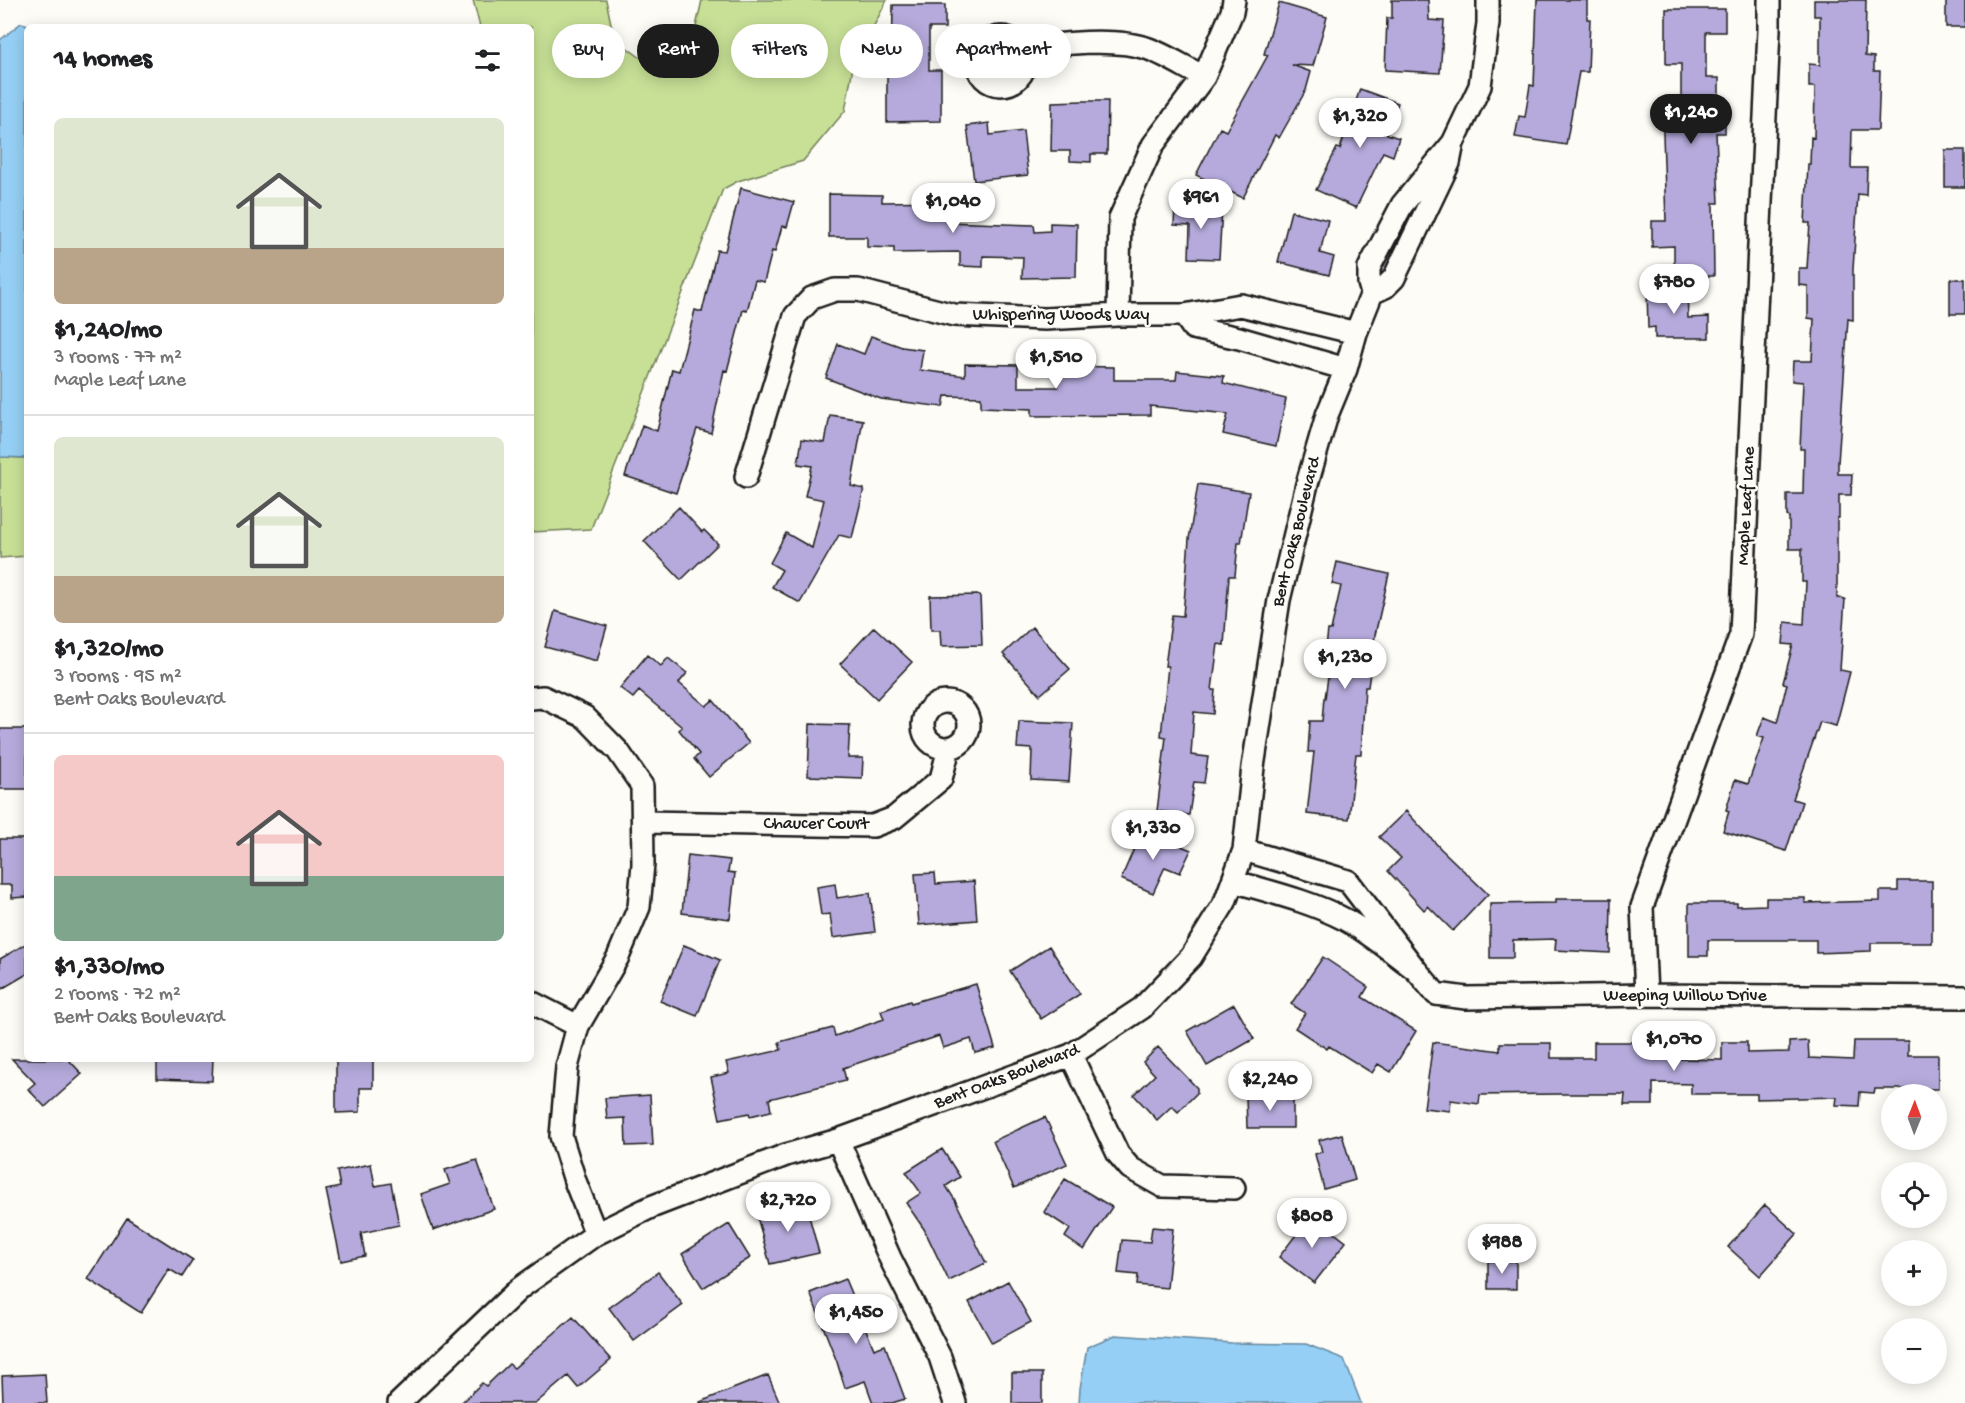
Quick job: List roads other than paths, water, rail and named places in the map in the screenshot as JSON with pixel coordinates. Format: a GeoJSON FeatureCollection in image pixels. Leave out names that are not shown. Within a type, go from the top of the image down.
{"type":"FeatureCollection","features":[{"type":"Feature","properties":{"kind":"street"},"geometry":{"type":"LineString","coordinates":[[1118,315],[1120,218],[1153,145],[1204,77],[1232,12],[1234,0]]}},
{"type":"Feature","properties":{"kind":"street","name":"Bent Oaks Boulevard"},"geometry":{"type":"LineString","coordinates":[[399,1403],[520,1288],[596,1234],[651,1207],[786,1155],[838,1140],[1071,1055],[1142,1008],[1191,957],[1225,902],[1244,850],[1253,767],[1279,600],[1310,472],[1327,415],[1346,369],[1356,333],[1372,293],[1369,268],[1402,206],[1453,143],[1480,86],[1488,23],[1488,0]]}},
{"type":"Feature","properties":{"kind":"street","name":"Maple Leaf Lane"},"geometry":{"type":"LineString","coordinates":[[1646,995],[1642,907],[1741,634],[1769,0]]}},
{"type":"Feature","properties":{"kind":"street"},"geometry":{"type":"LineString","coordinates":[[1071,44],[1118,44],[1148,49],[1204,77]]}},
{"type":"Feature","properties":{"kind":"street","name":"Whispering Woods Way"},"geometry":{"type":"LineString","coordinates":[[746,477],[795,316],[812,298],[835,290],[858,290],[954,315],[1045,319],[1118,315],[1184,315],[1241,304],[1356,333]]}},
{"type":"Feature","properties":{"kind":"street"},"geometry":{"type":"LineString","coordinates":[[1184,315],[1192,328],[1239,338],[1346,369]]}},
{"type":"Feature","properties":{"kind":"street"},"geometry":{"type":"LineString","coordinates":[[534,698],[543,697],[585,717],[618,751],[642,786],[643,822],[639,907],[618,957],[578,1026],[567,1067],[561,1136],[575,1181],[596,1234]]}},
{"type":"Feature","properties":{"kind":"street","name":"Chaucer Court"},"geometry":{"type":"LineString","coordinates":[[643,822],[873,826],[894,818],[941,779],[949,748]]}},
{"type":"Feature","properties":{"kind":"street","name":"Weeping Willow Drive"},"geometry":{"type":"LineString","coordinates":[[1244,850],[1348,881],[1436,994],[1467,998],[1646,995],[1965,997]]}},
{"type":"Feature","properties":{"kind":"street","name":"Weeping Willow Drive"},"geometry":{"type":"LineString","coordinates":[[1233,881],[1307,904],[1342,919],[1416,970]]}},
{"type":"Feature","properties":{"kind":"street"},"geometry":{"type":"LineString","coordinates":[[534,1004],[578,1026]]}},
{"type":"Feature","properties":{"kind":"street"},"geometry":{"type":"LineString","coordinates":[[1071,1055],[1118,1154],[1130,1168],[1162,1186],[1234,1188]]}},
{"type":"Feature","properties":{"kind":"street"},"geometry":{"type":"LineString","coordinates":[[838,1140],[890,1258],[940,1358],[955,1403]]}},
{"type":"Feature","properties":{"kind":"water"},"geometry":{"type":"Polygon","coordinates":[[[21,23],[25,24],[24,458],[0,457],[0,40],[21,23]]]}},
{"type":"Feature","properties":{"kind":"water"},"geometry":{"type":"Polygon","coordinates":[[[1115,1335],[1232,1343],[1306,1344],[1344,1359],[1361,1403],[1079,1403],[1087,1347],[1115,1335]]]}}]}
